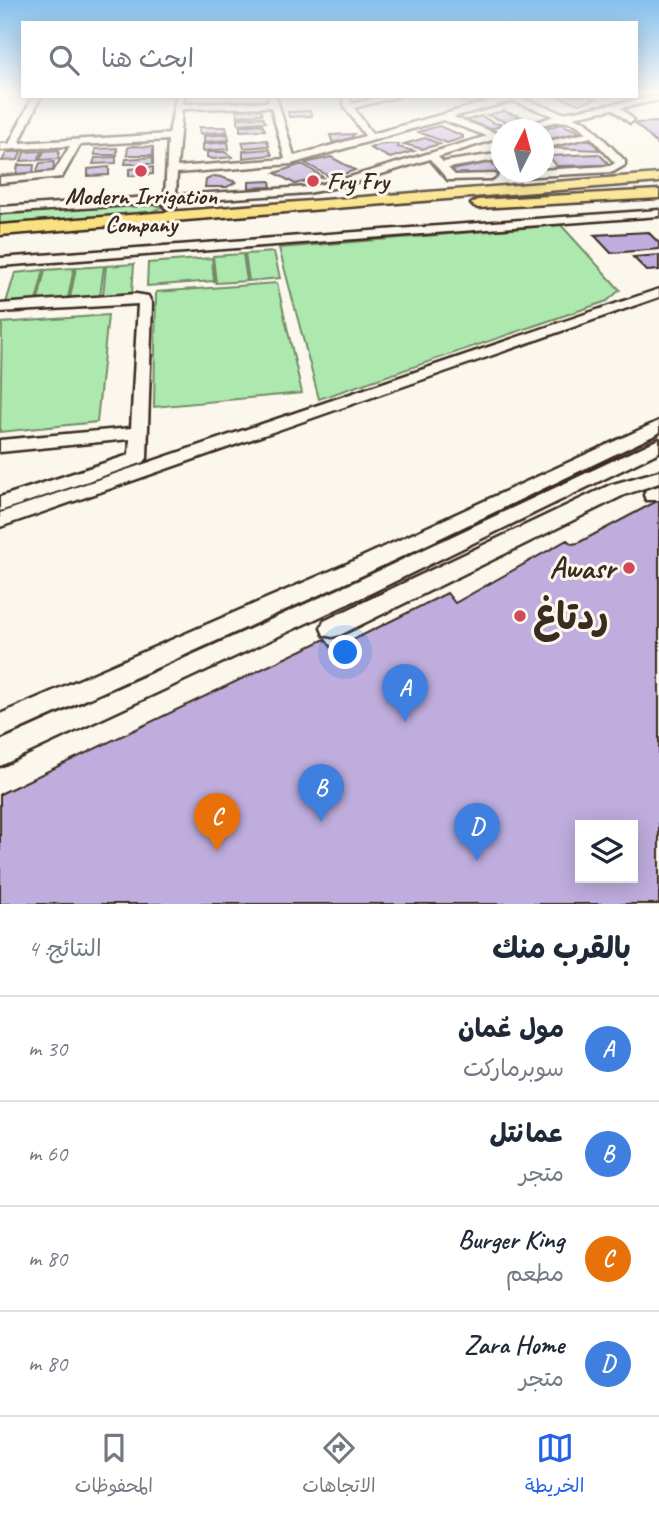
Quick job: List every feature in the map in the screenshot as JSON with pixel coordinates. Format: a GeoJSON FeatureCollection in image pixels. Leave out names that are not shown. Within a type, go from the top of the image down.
{"type":"FeatureCollection","features":[{"type":"Feature","properties":{"kind":"main road"},"geometry":{"type":"LineString","coordinates":[[0,230],[194,217],[516,186],[659,176]]}},
{"type":"Feature","properties":{"kind":"main road"},"geometry":{"type":"LineString","coordinates":[[0,239],[408,206],[659,190]]}},
{"type":"Feature","properties":{"kind":"street"},"geometry":{"type":"LineString","coordinates":[[13,146],[18,135]]}},
{"type":"Feature","properties":{"kind":"street"},"geometry":{"type":"LineString","coordinates":[[283,135],[291,160]]}},
{"type":"Feature","properties":{"kind":"street"},"geometry":{"type":"LineString","coordinates":[[368,135],[371,139]]}},
{"type":"Feature","properties":{"kind":"street"},"geometry":{"type":"LineString","coordinates":[[172,170],[291,160],[383,135]]}},
{"type":"Feature","properties":{"kind":"street"},"geometry":{"type":"LineString","coordinates":[[554,143],[589,135]]}},
{"type":"Feature","properties":{"kind":"street"},"geometry":{"type":"LineString","coordinates":[[554,171],[619,166],[619,159],[595,135]]}},
{"type":"Feature","properties":{"kind":"street"},"geometry":{"type":"LineString","coordinates":[[0,147],[173,137],[170,203],[151,220]]}},
{"type":"Feature","properties":{"kind":"street"},"geometry":{"type":"LineString","coordinates":[[0,210],[170,203],[308,190],[339,184],[491,137]]}},
{"type":"Feature","properties":{"kind":"street"},"geometry":{"type":"LineString","coordinates":[[482,140],[491,147]]}},
{"type":"Feature","properties":{"kind":"street"},"geometry":{"type":"LineString","coordinates":[[0,180],[58,175],[76,143]]}},
{"type":"Feature","properties":{"kind":"street"},"geometry":{"type":"LineString","coordinates":[[432,156],[452,178],[491,176]]}},
{"type":"Feature","properties":{"kind":"street"},"geometry":{"type":"LineString","coordinates":[[440,166],[491,157]]}},
{"type":"Feature","properties":{"kind":"street"},"geometry":{"type":"LineString","coordinates":[[170,203],[194,217]]}},
{"type":"Feature","properties":{"kind":"street"},"geometry":{"type":"LineString","coordinates":[[0,262],[659,214]]}},
{"type":"Feature","properties":{"kind":"street"},"geometry":{"type":"LineString","coordinates":[[0,520],[659,293]]}},
{"type":"Feature","properties":{"kind":"street"},"geometry":{"type":"LineString","coordinates":[[0,308],[143,299],[138,458],[0,504]]}},
{"type":"Feature","properties":{"kind":"street"},"geometry":{"type":"LineString","coordinates":[[0,726],[356,569],[659,426]]}},
{"type":"Feature","properties":{"kind":"street"},"geometry":{"type":"LineString","coordinates":[[0,446],[139,433]]}},
{"type":"Feature","properties":{"kind":"street"},"geometry":{"type":"LineString","coordinates":[[0,754],[364,587],[659,445]]}},
{"type":"Feature","properties":{"kind":"street"},"geometry":{"type":"LineString","coordinates":[[332,628],[617,490],[657,488]]}},
{"type":"Feature","properties":{"kind":"green space"},"geometry":{"type":"Polygon","coordinates":[[[151,204],[162,207],[148,214],[0,225],[0,214],[151,204]]]}},
{"type":"Feature","properties":{"kind":"green space"},"geometry":{"type":"Polygon","coordinates":[[[561,225],[620,290],[607,301],[319,399],[279,248],[561,225]]]}},
{"type":"Feature","properties":{"kind":"green space"},"geometry":{"type":"Polygon","coordinates":[[[274,252],[280,278],[249,281],[245,254],[274,252]]]}},
{"type":"Feature","properties":{"kind":"green space"},"geometry":{"type":"Polygon","coordinates":[[[243,254],[247,281],[216,283],[213,256],[243,254]]]}},
{"type":"Feature","properties":{"kind":"green space"},"geometry":{"type":"Polygon","coordinates":[[[212,258],[214,281],[147,286],[148,263],[212,258]]]}},
{"type":"Feature","properties":{"kind":"green space"},"geometry":{"type":"Polygon","coordinates":[[[134,264],[132,293],[103,295],[106,266],[134,264]]]}},
{"type":"Feature","properties":{"kind":"green space"},"geometry":{"type":"Polygon","coordinates":[[[104,266],[100,296],[70,298],[76,268],[104,266]]]}},
{"type":"Feature","properties":{"kind":"green space"},"geometry":{"type":"Polygon","coordinates":[[[74,268],[68,298],[38,301],[45,270],[74,268]]]}},
{"type":"Feature","properties":{"kind":"green space"},"geometry":{"type":"Polygon","coordinates":[[[44,270],[36,301],[6,303],[15,273],[44,270]]]}},
{"type":"Feature","properties":{"kind":"green space"},"geometry":{"type":"Polygon","coordinates":[[[277,283],[302,393],[154,407],[156,292],[277,283]]]}},
{"type":"Feature","properties":{"kind":"green space"},"geometry":{"type":"Polygon","coordinates":[[[108,315],[97,422],[0,432],[2,323],[108,315]]]}},
{"type":"Feature","properties":{"kind":"building"},"geometry":{"type":"Polygon","coordinates":[[[228,135],[229,140],[204,142],[204,136],[228,135]]]}},
{"type":"Feature","properties":{"kind":"building"},"geometry":{"type":"Polygon","coordinates":[[[330,135],[353,135],[351,138],[333,143],[330,135]]]}},
{"type":"Feature","properties":{"kind":"building"},"geometry":{"type":"Polygon","coordinates":[[[426,135],[463,136],[447,143],[426,135]]]}},
{"type":"Feature","properties":{"kind":"building"},"geometry":{"type":"Polygon","coordinates":[[[648,135],[659,135],[659,146],[648,135]]]}},
{"type":"Feature","properties":{"kind":"building"},"geometry":{"type":"Polygon","coordinates":[[[425,138],[440,144],[422,149],[404,144],[425,138]]]}},
{"type":"Feature","properties":{"kind":"building"},"geometry":{"type":"Polygon","coordinates":[[[584,138],[592,141],[599,150],[554,148],[584,138]]]}},
{"type":"Feature","properties":{"kind":"building"},"geometry":{"type":"Polygon","coordinates":[[[267,140],[269,146],[244,148],[242,142],[267,140]]]}},
{"type":"Feature","properties":{"kind":"building"},"geometry":{"type":"Polygon","coordinates":[[[228,142],[229,149],[203,151],[203,144],[228,142]]]}},
{"type":"Feature","properties":{"kind":"building"},"geometry":{"type":"Polygon","coordinates":[[[382,144],[399,144],[398,147],[414,151],[390,158],[370,148],[382,144]]]}},
{"type":"Feature","properties":{"kind":"building"},"geometry":{"type":"Polygon","coordinates":[[[128,147],[153,147],[153,155],[127,155],[128,147]]]}},
{"type":"Feature","properties":{"kind":"building"},"geometry":{"type":"Polygon","coordinates":[[[117,148],[117,155],[95,155],[95,149],[117,148]]]}},
{"type":"Feature","properties":{"kind":"building"},"geometry":{"type":"Polygon","coordinates":[[[269,149],[272,155],[243,158],[243,151],[269,149]]]}},
{"type":"Feature","properties":{"kind":"building"},"geometry":{"type":"Polygon","coordinates":[[[59,150],[58,159],[40,160],[44,151],[59,150]]]}},
{"type":"Feature","properties":{"kind":"building"},"geometry":{"type":"Polygon","coordinates":[[[42,151],[38,160],[21,161],[24,152],[42,151]]]}},
{"type":"Feature","properties":{"kind":"building"},"geometry":{"type":"Polygon","coordinates":[[[7,152],[21,152],[18,160],[2,161],[7,152]]]}},
{"type":"Feature","properties":{"kind":"building"},"geometry":{"type":"Polygon","coordinates":[[[207,152],[225,152],[232,157],[213,159],[207,157],[207,152]]]}},
{"type":"Feature","properties":{"kind":"building"},"geometry":{"type":"Polygon","coordinates":[[[599,154],[610,165],[557,166],[554,156],[599,154]]]}},
{"type":"Feature","properties":{"kind":"building"},"geometry":{"type":"Polygon","coordinates":[[[116,157],[116,163],[93,164],[95,158],[116,157]]]}},
{"type":"Feature","properties":{"kind":"building"},"geometry":{"type":"Polygon","coordinates":[[[153,157],[153,164],[125,164],[126,159],[153,157]]]}},
{"type":"Feature","properties":{"kind":"building"},"geometry":{"type":"Polygon","coordinates":[[[331,157],[355,170],[332,178],[305,163],[331,157]]]}},
{"type":"Feature","properties":{"kind":"building"},"geometry":{"type":"Polygon","coordinates":[[[54,162],[53,172],[36,173],[40,163],[54,162]]]}},
{"type":"Feature","properties":{"kind":"building"},"geometry":{"type":"Polygon","coordinates":[[[491,162],[491,175],[458,178],[452,170],[491,162]]]}},
{"type":"Feature","properties":{"kind":"building"},"geometry":{"type":"Polygon","coordinates":[[[18,165],[34,165],[33,174],[16,175],[18,165]]]}},
{"type":"Feature","properties":{"kind":"building"},"geometry":{"type":"Polygon","coordinates":[[[304,165],[323,177],[295,184],[275,173],[304,165]]]}},
{"type":"Feature","properties":{"kind":"building"},"geometry":{"type":"Polygon","coordinates":[[[109,167],[109,175],[88,176],[88,169],[109,167]]]}},
{"type":"Feature","properties":{"kind":"building","name":"Modern Irrigation Company"},"geometry":{"type":"Polygon","coordinates":[[[153,167],[153,174],[129,176],[129,169],[153,167]]]}},
{"type":"Feature","properties":{"kind":"building"},"geometry":{"type":"Polygon","coordinates":[[[214,176],[236,182],[227,187],[205,187],[206,180],[214,176]]]}},
{"type":"Feature","properties":{"kind":"building"},"geometry":{"type":"Polygon","coordinates":[[[270,181],[271,187],[249,188],[249,182],[270,181]]]}},
{"type":"Feature","properties":{"kind":"building"},"geometry":{"type":"Polygon","coordinates":[[[648,232],[659,243],[659,249],[611,253],[594,235],[648,232]]]}},
{"type":"Feature","properties":{"kind":"building"},"geometry":{"type":"Polygon","coordinates":[[[659,255],[659,270],[647,271],[633,257],[659,255]]]}},
{"type":"Feature","properties":{"kind":"building"},"geometry":{"type":"Polygon","coordinates":[[[659,500],[659,904],[0,904],[0,794],[325,639],[333,650],[447,593],[455,603],[567,540],[572,544],[659,500]]]}},
{"type":"Feature","properties":{"kind":"place","name":"Modern Irrigation Company"},"geometry":{"type":"Point","coordinates":[141,171]}},
{"type":"Feature","properties":{"kind":"place","name":"Fry Fry"},"geometry":{"type":"Point","coordinates":[313,181]}},
{"type":"Feature","properties":{"kind":"place","name":"Awasr"},"geometry":{"type":"Point","coordinates":[629,568]}},
{"type":"Feature","properties":{"kind":"place","name":"ردتاغ"},"geometry":{"type":"Point","coordinates":[520,616]}},
{"type":"Feature","properties":{"kind":"place","name":"مول عُمان"},"geometry":{"type":"Point","coordinates":[405,722]}},
{"type":"Feature","properties":{"kind":"place","name":"عمانتل"},"geometry":{"type":"Point","coordinates":[321,822]}},
{"type":"Feature","properties":{"kind":"place","name":"Burger King"},"geometry":{"type":"Point","coordinates":[217,851]}},
{"type":"Feature","properties":{"kind":"place","name":"Zara Home"},"geometry":{"type":"Point","coordinates":[477,861]}}]}
